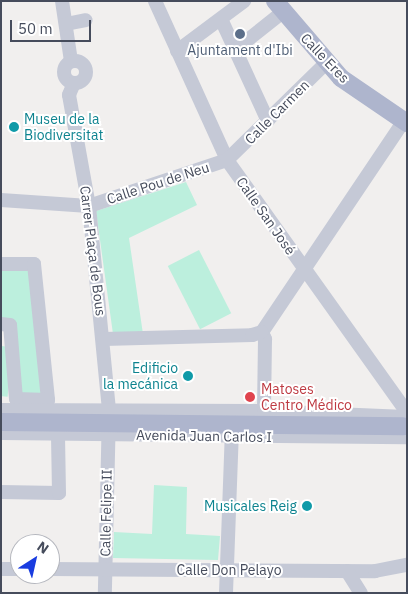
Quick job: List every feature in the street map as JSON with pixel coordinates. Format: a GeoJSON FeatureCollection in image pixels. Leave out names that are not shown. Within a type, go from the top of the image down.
{"type":"FeatureCollection","features":[{"type":"Feature","properties":{"kind":"main road","name":"Calle Eres"},"geometry":{"type":"LineString","coordinates":[[279,7],[341,78],[406,122]]}},
{"type":"Feature","properties":{"kind":"main road","name":"Avenida Juan Carlos I"},"geometry":{"type":"LineString","coordinates":[[1,422],[108,422],[232,431],[406,424]]}},
{"type":"Feature","properties":{"kind":"street"},"geometry":{"type":"LineString","coordinates":[[62,1],[66,24],[86,20]]}},
{"type":"Feature","properties":{"kind":"street","name":"Calle San José"},"geometry":{"type":"LineString","coordinates":[[155,1],[227,160],[406,424]]}},
{"type":"Feature","properties":{"kind":"street"},"geometry":{"type":"LineString","coordinates":[[177,51],[244,1]]}},
{"type":"Feature","properties":{"kind":"street"},"geometry":{"type":"LineString","coordinates":[[235,50],[279,7]]}},
{"type":"Feature","properties":{"kind":"street"},"geometry":{"type":"LineString","coordinates":[[221,19],[268,121]]}},
{"type":"Feature","properties":{"kind":"street","name":"Carrer Plaça de Bous"},"geometry":{"type":"LineString","coordinates":[[66,24],[72,61],[64,73],[67,80],[74,83],[69,95],[90,206],[104,339],[108,422]]}},
{"type":"Feature","properties":{"kind":"street","name":"Calle Carmen"},"geometry":{"type":"LineString","coordinates":[[227,160],[326,63]]}},
{"type":"Feature","properties":{"kind":"street"},"geometry":{"type":"LineString","coordinates":[[104,339],[252,335],[262,332],[406,122]]}},
{"type":"Feature","properties":{"kind":"street","name":"Calle Pou de Neu"},"geometry":{"type":"LineString","coordinates":[[90,206],[227,160]]}},
{"type":"Feature","properties":{"kind":"street"},"geometry":{"type":"LineString","coordinates":[[1,200],[90,206]]}},
{"type":"Feature","properties":{"kind":"street"},"geometry":{"type":"LineString","coordinates":[[1,264],[34,264],[48,400],[16,399],[10,325],[1,324]]}},
{"type":"Feature","properties":{"kind":"street"},"geometry":{"type":"LineString","coordinates":[[262,332],[265,339],[264,411]]}},
{"type":"Feature","properties":{"kind":"street","name":"Avenida Juan Carlos I"},"geometry":{"type":"LineString","coordinates":[[1,410],[108,422]]}},
{"type":"Feature","properties":{"kind":"street","name":"Avenida Juan Carlos I"},"geometry":{"type":"LineString","coordinates":[[1,433],[58,434],[108,422],[264,411],[406,424]]}},
{"type":"Feature","properties":{"kind":"street","name":"Calle Felipe II"},"geometry":{"type":"LineString","coordinates":[[105,593],[108,422]]}},
{"type":"Feature","properties":{"kind":"street"},"geometry":{"type":"LineString","coordinates":[[226,593],[232,431]]}},
{"type":"Feature","properties":{"kind":"street"},"geometry":{"type":"LineString","coordinates":[[1,492],[59,493],[58,434]]}},
{"type":"Feature","properties":{"kind":"street","name":"Calle Don Pelayo"},"geometry":{"type":"LineString","coordinates":[[60,569],[386,571],[407,564]]}},
{"type":"Feature","properties":{"kind":"street"},"geometry":{"type":"LineString","coordinates":[[353,571],[361,593]]}},
{"type":"Feature","properties":{"kind":"street"},"geometry":{"type":"LineString","coordinates":[[353,571],[370,593]]}},
{"type":"Feature","properties":{"kind":"green space"},"geometry":{"type":"Polygon","coordinates":[[[186,182],[197,205],[129,238],[143,334],[113,334],[96,211],[186,182]]]}},
{"type":"Feature","properties":{"kind":"green space"},"geometry":{"type":"Polygon","coordinates":[[[199,250],[231,313],[200,329],[168,266],[199,250]]]}},
{"type":"Feature","properties":{"kind":"green space"},"geometry":{"type":"Polygon","coordinates":[[[1,265],[34,267],[48,400],[18,399],[12,322],[1,321],[1,265]]]}},
{"type":"Feature","properties":{"kind":"green space"},"geometry":{"type":"Polygon","coordinates":[[[1,346],[12,347],[8,397],[1,396],[1,346]]]}},
{"type":"Feature","properties":{"kind":"green space"},"geometry":{"type":"Polygon","coordinates":[[[154,485],[187,487],[186,534],[220,536],[218,560],[113,558],[114,532],[152,534],[154,485]]]}},
{"type":"Feature","properties":{"kind":"place","name":"Ajuntament d'Ibi"},"geometry":{"type":"Point","coordinates":[240,34]}},
{"type":"Feature","properties":{"kind":"place","name":"Museu de la Biodiversitat"},"geometry":{"type":"Point","coordinates":[14,127]}},
{"type":"Feature","properties":{"kind":"place","name":"Edificio la mecánica"},"geometry":{"type":"Point","coordinates":[188,376]}},
{"type":"Feature","properties":{"kind":"place","name":"Matoses Centro Médico"},"geometry":{"type":"Point","coordinates":[250,397]}},
{"type":"Feature","properties":{"kind":"place","name":"Musicales Reig"},"geometry":{"type":"Point","coordinates":[307,506]}}]}
